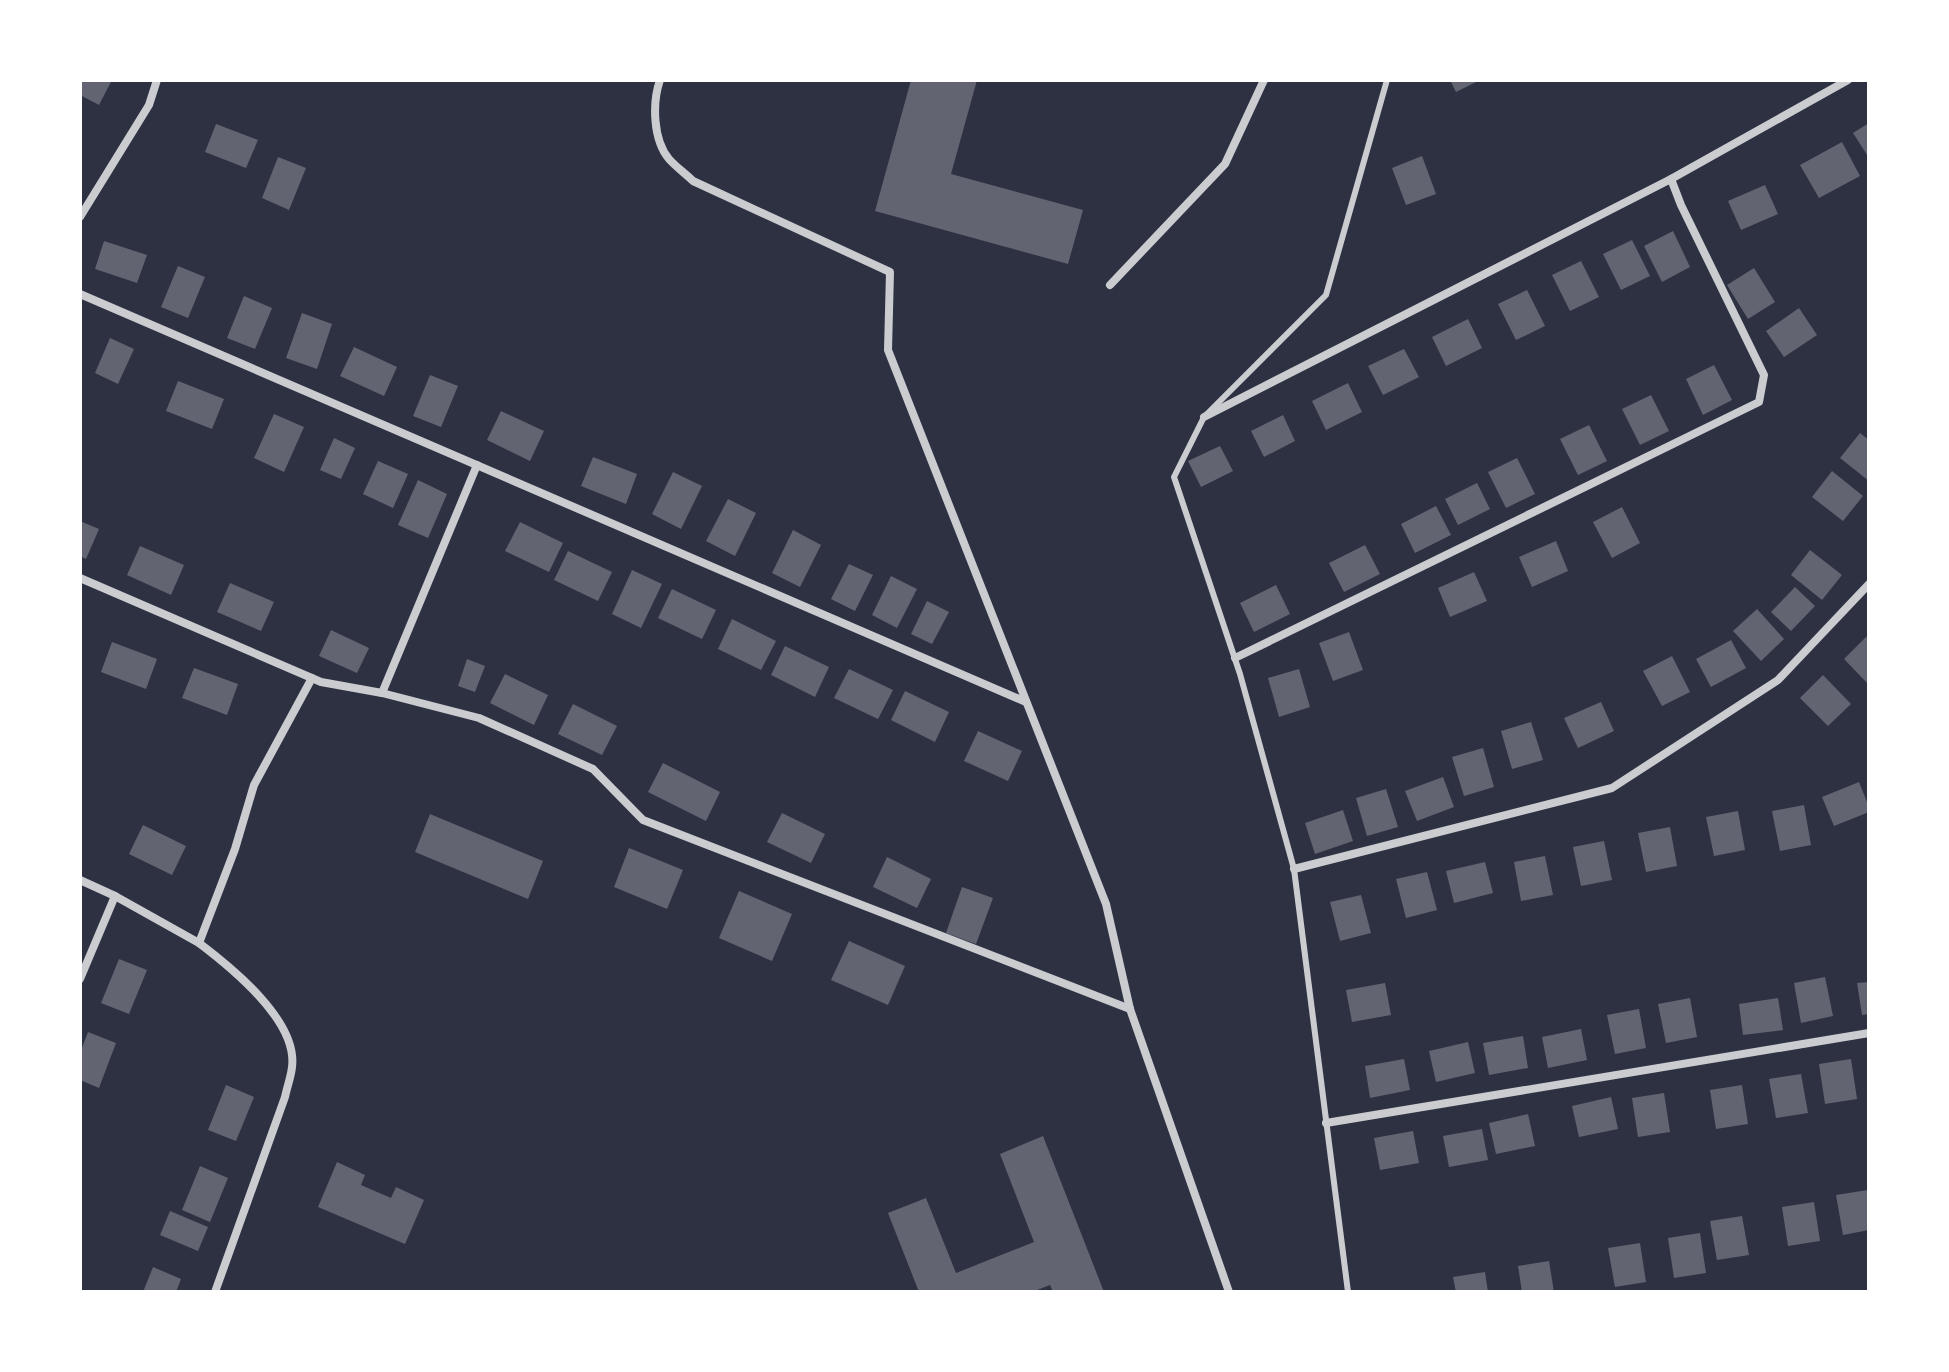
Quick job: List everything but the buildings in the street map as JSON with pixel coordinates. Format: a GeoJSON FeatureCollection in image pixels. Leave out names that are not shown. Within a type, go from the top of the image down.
{"type":"FeatureCollection","features":[{"type":"Feature","properties":{"kind":"street"},"geometry":{"type":"LineString","coordinates":[[80,217],[149,105],[157,80]]}},
{"type":"Feature","properties":{"kind":"street"},"geometry":{"type":"LineString","coordinates":[[660,80],[656,92],[655,128],[667,158],[693,181],[890,272],[888,350],[1106,904],[1130,1009],[1229,1292]]}},
{"type":"Feature","properties":{"kind":"street"},"geometry":{"type":"LineString","coordinates":[[1110,285],[1225,164],[1264,80]]}},
{"type":"Feature","properties":{"kind":"street"},"geometry":{"type":"LineString","coordinates":[[1204,417],[1671,179],[1848,80]]}},
{"type":"Feature","properties":{"kind":"street"},"geometry":{"type":"LineString","coordinates":[[1235,658],[1759,402],[1764,375],[1671,179]]}},
{"type":"Feature","properties":{"kind":"street"},"geometry":{"type":"LineString","coordinates":[[80,294],[1026,702]]}},
{"type":"Feature","properties":{"kind":"street"},"geometry":{"type":"LineString","coordinates":[[382,693],[477,465]]}},
{"type":"Feature","properties":{"kind":"street"},"geometry":{"type":"LineString","coordinates":[[80,578],[321,682],[382,693],[479,718],[593,769],[643,820],[1130,1009]]}},
{"type":"Feature","properties":{"kind":"street"},"geometry":{"type":"LineString","coordinates":[[1294,869],[1612,788],[1778,680],[1869,584]]}},
{"type":"Feature","properties":{"kind":"street"},"geometry":{"type":"LineString","coordinates":[[199,943],[235,849],[254,785],[312,678]]}},
{"type":"Feature","properties":{"kind":"street"},"geometry":{"type":"LineString","coordinates":[[80,880],[199,943],[225,963],[270,1007],[287,1033],[293,1065],[285,1097],[215,1292]]}},
{"type":"Feature","properties":{"kind":"street"},"geometry":{"type":"LineString","coordinates":[[80,979],[115,896]]}},
{"type":"Feature","properties":{"kind":"street"},"geometry":{"type":"LineString","coordinates":[[1326,1123],[1869,1033]]}},
{"type":"Feature","properties":{"kind":"lane"},"geometry":{"type":"LineString","coordinates":[[1348,1292],[1294,869],[1235,658],[1174,477],[1204,417],[1326,295],[1387,80]]}}]}
